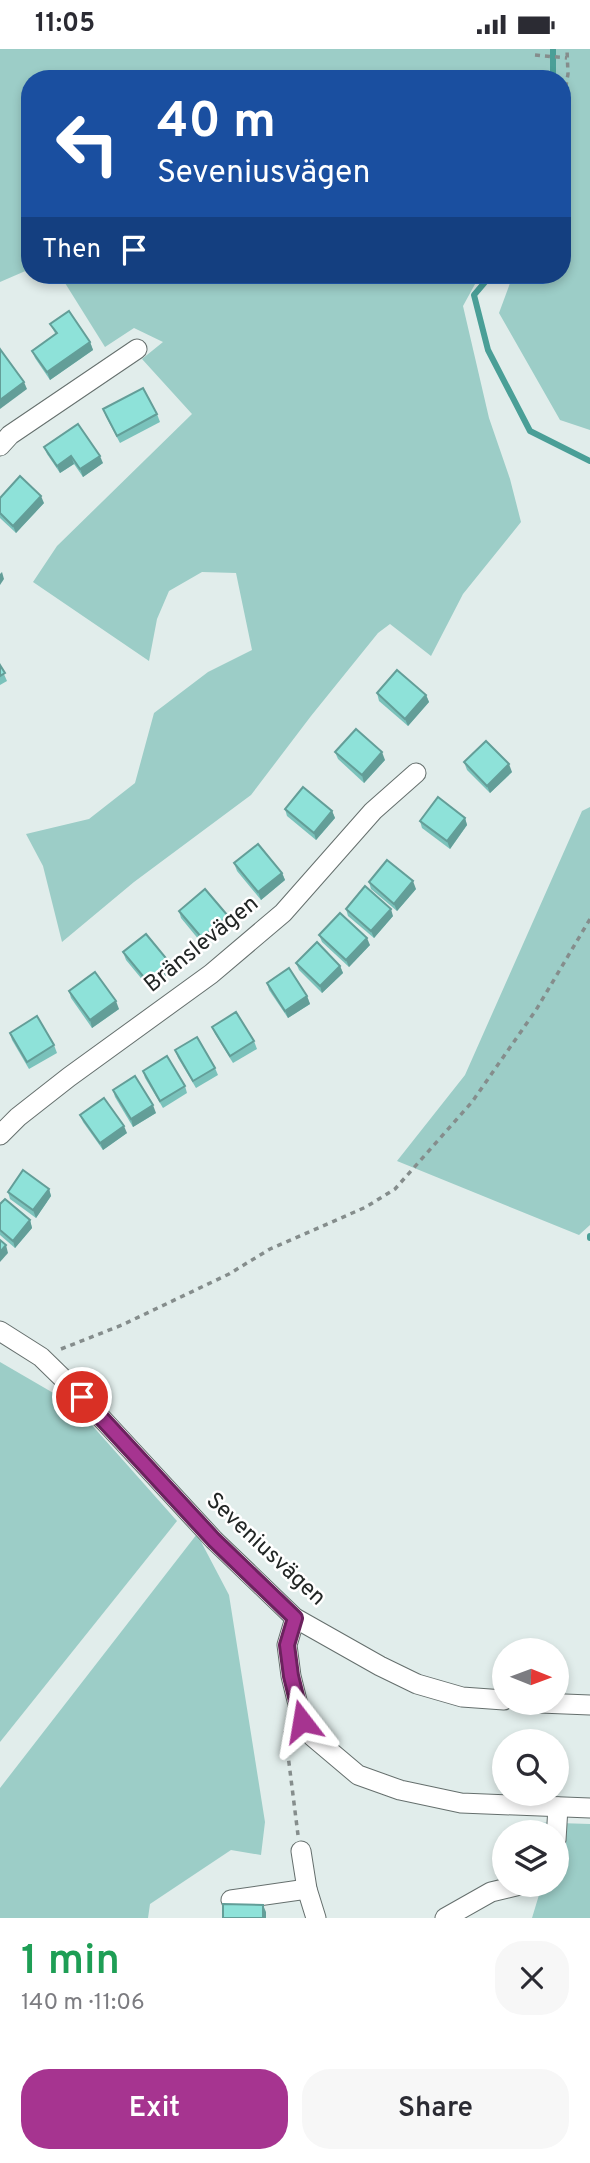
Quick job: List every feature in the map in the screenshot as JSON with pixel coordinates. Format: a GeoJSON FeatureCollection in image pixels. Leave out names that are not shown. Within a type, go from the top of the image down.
{"type":"FeatureCollection","features":[{"type":"Feature","properties":{"kind":"street"},"geometry":{"type":"LineString","coordinates":[[0,446],[10,435],[137,349]]}},
{"type":"Feature","properties":{"kind":"street","name":"Bränslevägen"},"geometry":{"type":"LineString","coordinates":[[0,1135],[18,1117],[69,1077],[211,974],[282,913],[373,811],[416,773]]}},
{"type":"Feature","properties":{"kind":"street","name":"Seveniusvägen"},"geometry":{"type":"LineString","coordinates":[[0,1331],[41,1357],[82,1397],[214,1540],[295,1618],[417,1684],[462,1697],[492,1699]]}},
{"type":"Feature","properties":{"kind":"street"},"geometry":{"type":"LineString","coordinates":[[295,1618],[287,1645],[302,1721],[313,1737],[358,1775],[411,1793],[461,1803],[590,1808]]}},
{"type":"Feature","properties":{"kind":"street"},"geometry":{"type":"LineString","coordinates":[[569,1704],[590,1705]]}},
{"type":"Feature","properties":{"kind":"street"},"geometry":{"type":"LineString","coordinates":[[557,1820],[558,1807]]}},
{"type":"Feature","properties":{"kind":"street"},"geometry":{"type":"LineString","coordinates":[[301,1851],[307,1889],[316,1918]]}},
{"type":"Feature","properties":{"kind":"street"},"geometry":{"type":"LineString","coordinates":[[231,1900],[307,1889]]}},
{"type":"Feature","properties":{"kind":"street"},"geometry":{"type":"LineString","coordinates":[[445,1918],[492,1892]]}},
{"type":"Feature","properties":{"kind":"path"},"geometry":{"type":"LineString","coordinates":[[567,49],[568,70]]}},
{"type":"Feature","properties":{"kind":"path"},"geometry":{"type":"LineString","coordinates":[[535,55],[567,58]]}},
{"type":"Feature","properties":{"kind":"path"},"geometry":{"type":"LineString","coordinates":[[41,1357],[122,1325],[229,1274],[270,1249],[366,1207],[395,1189],[472,1102],[536,1010],[590,919]]}},
{"type":"Feature","properties":{"kind":"shaded area"},"geometry":{"type":"Polygon","coordinates":[[[0,49],[590,49],[590,430],[560,420],[499,313],[510,284],[571,284],[571,70],[21,70],[21,273],[0,282],[0,49]]]}},
{"type":"Feature","properties":{"kind":"shaded area"},"geometry":{"type":"Polygon","coordinates":[[[66,284],[475,284],[463,306],[489,418],[510,479],[521,522],[463,594],[431,656],[390,624],[378,633],[251,795],[134,882],[62,942],[43,866],[26,834],[89,819],[135,783],[154,713],[208,672],[252,650],[236,573],[202,572],[169,591],[157,619],[149,661],[33,582],[57,546],[192,414],[142,359],[163,342],[134,328],[105,347],[66,284]]]}},
{"type":"Feature","properties":{"kind":"shaded area"},"geometry":{"type":"Polygon","coordinates":[[[590,807],[590,1225],[579,1235],[397,1161],[465,1075],[582,811],[590,807]]]}},
{"type":"Feature","properties":{"kind":"shaded area"},"geometry":{"type":"Polygon","coordinates":[[[0,1362],[74,1405],[177,1521],[0,1742],[0,1362]]]}},
{"type":"Feature","properties":{"kind":"shaded area"},"geometry":{"type":"Polygon","coordinates":[[[197,1534],[229,1595],[265,1822],[261,1855],[231,1850],[150,1904],[148,1918],[0,1918],[0,1788],[197,1534]]]}},
{"type":"Feature","properties":{"kind":"shaded area"},"geometry":{"type":"Polygon","coordinates":[[[569,1823],[590,1824],[590,1918],[532,1918],[538,1897],[569,1897],[569,1823]]]}},
{"type":"Feature","properties":{"kind":"building"},"geometry":{"type":"Polygon","coordinates":[[[69,311],[90,342],[47,372],[32,351],[57,333],[50,324],[69,311]]]}},
{"type":"Feature","properties":{"kind":"building"},"geometry":{"type":"Polygon","coordinates":[[[0,349],[24,382],[0,400],[0,349]]]}},
{"type":"Feature","properties":{"kind":"building"},"geometry":{"type":"Polygon","coordinates":[[[143,388],[157,414],[117,436],[103,409],[143,388]]]}},
{"type":"Feature","properties":{"kind":"building"},"geometry":{"type":"Polygon","coordinates":[[[78,424],[100,456],[80,469],[71,456],[57,466],[44,447],[78,424]]]}},
{"type":"Feature","properties":{"kind":"building"},"geometry":{"type":"Polygon","coordinates":[[[20,476],[41,496],[13,526],[0,513],[0,498],[20,476]]]}},
{"type":"Feature","properties":{"kind":"building"},"geometry":{"type":"Polygon","coordinates":[[[397,670],[426,695],[405,719],[377,693],[397,670]]]}},
{"type":"Feature","properties":{"kind":"building"},"geometry":{"type":"Polygon","coordinates":[[[356,729],[382,752],[362,775],[335,752],[356,729]]]}},
{"type":"Feature","properties":{"kind":"building"},"geometry":{"type":"Polygon","coordinates":[[[486,741],[509,764],[487,786],[464,762],[486,741]]]}},
{"type":"Feature","properties":{"kind":"building"},"geometry":{"type":"Polygon","coordinates":[[[303,787],[332,811],[314,833],[285,809],[303,787]]]}},
{"type":"Feature","properties":{"kind":"building"},"geometry":{"type":"Polygon","coordinates":[[[438,797],[465,818],[447,841],[420,821],[438,797]]]}},
{"type":"Feature","properties":{"kind":"building"},"geometry":{"type":"Polygon","coordinates":[[[258,844],[282,873],[258,892],[234,863],[258,844]]]}},
{"type":"Feature","properties":{"kind":"building"},"geometry":{"type":"Polygon","coordinates":[[[387,860],[413,881],[394,904],[369,882],[387,860]]]}},
{"type":"Feature","properties":{"kind":"building"},"geometry":{"type":"Polygon","coordinates":[[[365,886],[391,909],[371,931],[346,909],[365,886]]]}},
{"type":"Feature","properties":{"kind":"building"},"geometry":{"type":"Polygon","coordinates":[[[205,889],[228,916],[202,938],[179,911],[205,889]]]}},
{"type":"Feature","properties":{"kind":"building"},"geometry":{"type":"Polygon","coordinates":[[[340,913],[367,938],[346,960],[319,935],[340,913]]]}},
{"type":"Feature","properties":{"kind":"building"},"geometry":{"type":"Polygon","coordinates":[[[146,934],[170,963],[147,981],[123,952],[146,934]]]}},
{"type":"Feature","properties":{"kind":"building"},"geometry":{"type":"Polygon","coordinates":[[[317,942],[340,966],[320,986],[296,963],[317,942]]]}},
{"type":"Feature","properties":{"kind":"building"},"geometry":{"type":"Polygon","coordinates":[[[289,968],[307,996],[285,1011],[267,983],[289,968]]]}},
{"type":"Feature","properties":{"kind":"building"},"geometry":{"type":"Polygon","coordinates":[[[95,972],[116,1001],[90,1020],[69,991],[95,972]]]}},
{"type":"Feature","properties":{"kind":"building"},"geometry":{"type":"Polygon","coordinates":[[[236,1012],[254,1041],[230,1056],[212,1027],[236,1012]]]}},
{"type":"Feature","properties":{"kind":"building"},"geometry":{"type":"Polygon","coordinates":[[[37,1016],[54,1045],[27,1062],[10,1033],[37,1016]]]}},
{"type":"Feature","properties":{"kind":"building"},"geometry":{"type":"Polygon","coordinates":[[[197,1037],[215,1068],[193,1081],[175,1050],[197,1037]]]}},
{"type":"Feature","properties":{"kind":"building"},"geometry":{"type":"Polygon","coordinates":[[[167,1056],[185,1086],[160,1101],[143,1071],[167,1056]]]}},
{"type":"Feature","properties":{"kind":"building"},"geometry":{"type":"Polygon","coordinates":[[[135,1076],[153,1105],[131,1119],[113,1090],[135,1076]]]}},
{"type":"Feature","properties":{"kind":"building"},"geometry":{"type":"Polygon","coordinates":[[[104,1098],[124,1126],[100,1143],[80,1115],[104,1098]]]}},
{"type":"Feature","properties":{"kind":"building"},"geometry":{"type":"Polygon","coordinates":[[[23,1170],[49,1189],[33,1210],[8,1192],[23,1170]]]}},
{"type":"Feature","properties":{"kind":"building"},"geometry":{"type":"Polygon","coordinates":[[[5,1199],[30,1220],[13,1241],[0,1230],[0,1204],[5,1199]]]}},
{"type":"Feature","properties":{"kind":"building"},"geometry":{"type":"Polygon","coordinates":[[[0,1240],[6,1245],[0,1252],[0,1240]]]}},
{"type":"Feature","properties":{"kind":"building"},"geometry":{"type":"Polygon","coordinates":[[[223,1904],[263,1905],[263,1918],[223,1918],[223,1904]]]}},
{"type":"Feature","properties":{"kind":"waterway"},"geometry":{"type":"LineString","coordinates":[[553,49],[553,70]]}},
{"type":"Feature","properties":{"kind":"waterway"},"geometry":{"type":"LineString","coordinates":[[483,284],[474,295],[488,350],[530,431],[590,461]]}},
{"type":"Feature","properties":{"kind":"route"},"geometry":{"type":"LineString","coordinates":[[82,1397],[214,1540],[295,1618],[287,1645],[302,1721]]}}]}
